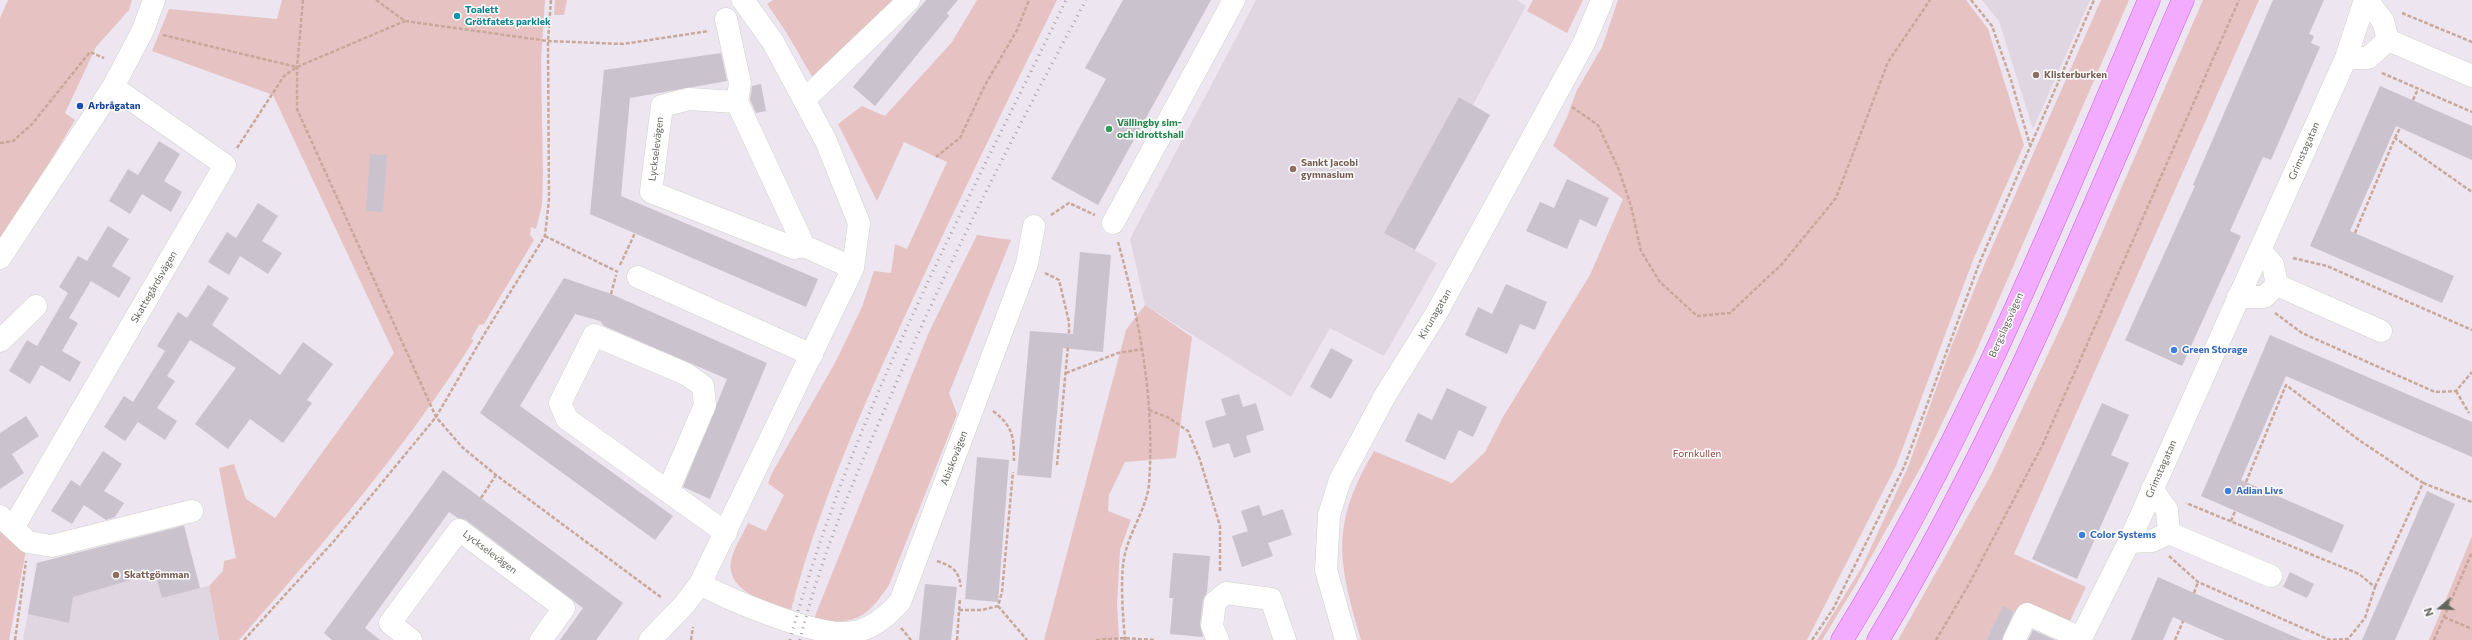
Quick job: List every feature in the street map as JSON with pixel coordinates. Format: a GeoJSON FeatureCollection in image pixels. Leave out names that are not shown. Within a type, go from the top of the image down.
{"type":"FeatureCollection","features":[{"type":"Feature","properties":{"kind":"main road","name":"Bergslagsvägen"},"geometry":{"type":"LineString","coordinates":[[1842,640],[1908,525],[1961,424],[2035,262],[2149,0]]}},
{"type":"Feature","properties":{"kind":"main road"},"geometry":{"type":"LineString","coordinates":[[1878,640],[1945,523],[2033,346],[2183,0]]}},
{"type":"Feature","properties":{"kind":"street"},"geometry":{"type":"LineString","coordinates":[[0,258],[113,87],[143,30],[154,0]]}},
{"type":"Feature","properties":{"kind":"street"},"geometry":{"type":"LineString","coordinates":[[650,640],[684,605],[700,584],[853,268],[859,223],[826,141],[805,99],[773,42],[743,0]]}},
{"type":"Feature","properties":{"kind":"street"},"geometry":{"type":"LineString","coordinates":[[805,99],[909,0]]}},
{"type":"Feature","properties":{"kind":"street"},"geometry":{"type":"LineString","coordinates":[[1113,223],[1234,0]]}},
{"type":"Feature","properties":{"kind":"street","name":"Kirunagatan"},"geometry":{"type":"LineString","coordinates":[[1346,640],[1326,570],[1329,515],[1340,480],[1386,394],[1436,314],[1584,43],[1602,0]]}},
{"type":"Feature","properties":{"kind":"street"},"geometry":{"type":"LineString","coordinates":[[2366,0],[2383,21],[2388,40]]}},
{"type":"Feature","properties":{"kind":"street","name":"Grimstagatan"},"geometry":{"type":"LineString","coordinates":[[2081,639],[2129,542],[2346,58],[2366,0]]}},
{"type":"Feature","properties":{"kind":"street"},"geometry":{"type":"LineString","coordinates":[[726,19],[740,83],[737,102],[804,246]]}},
{"type":"Feature","properties":{"kind":"street"},"geometry":{"type":"LineString","coordinates":[[2346,58],[2368,58],[2388,40]]}},
{"type":"Feature","properties":{"kind":"street"},"geometry":{"type":"LineString","coordinates":[[2388,40],[2472,76]]}},
{"type":"Feature","properties":{"kind":"street"},"geometry":{"type":"LineString","coordinates":[[113,87],[226,165]]}},
{"type":"Feature","properties":{"kind":"street","name":"Lyckselevägen"},"geometry":{"type":"LineString","coordinates":[[737,102],[689,99],[662,106],[651,192],[794,248],[804,246],[853,268]]}},
{"type":"Feature","properties":{"kind":"street","name":"Skattegårdsvägen"},"geometry":{"type":"LineString","coordinates":[[14,529],[226,165]]}},
{"type":"Feature","properties":{"kind":"street","name":"Abiskovägen"},"geometry":{"type":"LineString","coordinates":[[700,584],[730,600],[827,634],[846,633],[871,627],[889,614],[900,602],[1027,264],[1034,226]]}},
{"type":"Feature","properties":{"kind":"street"},"geometry":{"type":"LineString","coordinates":[[2261,247],[2273,265],[2277,285]]}},
{"type":"Feature","properties":{"kind":"street"},"geometry":{"type":"LineString","coordinates":[[638,277],[812,355]]}},
{"type":"Feature","properties":{"kind":"street"},"geometry":{"type":"LineString","coordinates":[[2238,297],[2264,297],[2277,285]]}},
{"type":"Feature","properties":{"kind":"street"},"geometry":{"type":"LineString","coordinates":[[2277,285],[2381,331]]}},
{"type":"Feature","properties":{"kind":"street"},"geometry":{"type":"LineString","coordinates":[[0,341],[36,306]]}},
{"type":"Feature","properties":{"kind":"street"},"geometry":{"type":"LineString","coordinates":[[668,491],[705,405],[703,386],[686,374],[594,335],[560,402],[566,419],[726,533]]}},
{"type":"Feature","properties":{"kind":"street"},"geometry":{"type":"LineString","coordinates":[[2152,489],[2167,510],[2169,533]]}},
{"type":"Feature","properties":{"kind":"street"},"geometry":{"type":"LineString","coordinates":[[14,529],[52,546],[192,511]]}},
{"type":"Feature","properties":{"kind":"street","name":"Lyckselevägen"},"geometry":{"type":"LineString","coordinates":[[411,640],[390,623],[459,530],[564,608],[541,640]]}},
{"type":"Feature","properties":{"kind":"street"},"geometry":{"type":"LineString","coordinates":[[2129,542],[2152,541],[2169,533],[2271,576]]}},
{"type":"Feature","properties":{"kind":"street"},"geometry":{"type":"LineString","coordinates":[[1218,640],[1212,626],[1215,602],[1226,593],[1271,599],[1285,640]]}},
{"type":"Feature","properties":{"kind":"street"},"geometry":{"type":"LineString","coordinates":[[2014,640],[2027,614],[2081,639]]}},
{"type":"Feature","properties":{"kind":"path"},"geometry":{"type":"LineString","coordinates":[[303,0],[298,67],[297,109],[436,417],[462,447],[496,475],[663,599],[671,596],[684,605]]}},
{"type":"Feature","properties":{"kind":"path"},"geometry":{"type":"LineString","coordinates":[[376,0],[405,21],[548,41],[623,44],[709,31],[726,19]]}},
{"type":"Feature","properties":{"kind":"path"},"geometry":{"type":"LineString","coordinates":[[244,640],[334,541],[436,417],[485,333],[545,236],[549,199],[548,41],[551,0]]}},
{"type":"Feature","properties":{"kind":"path"},"geometry":{"type":"LineString","coordinates":[[936,157],[960,138],[985,84],[1018,30],[1029,0]]}},
{"type":"Feature","properties":{"kind":"path"},"geometry":{"type":"LineString","coordinates":[[1555,96],[1598,125],[1619,170],[1631,206],[1641,251],[1660,282],[1697,316],[1730,313],[1782,264],[1836,198],[1888,62],[1930,0]]}},
{"type":"Feature","properties":{"kind":"path"},"geometry":{"type":"LineString","coordinates":[[1971,0],[1992,26],[2011,80],[2031,146]]}},
{"type":"Feature","properties":{"kind":"path"},"geometry":{"type":"LineString","coordinates":[[1812,640],[1833,609],[1904,467],[1979,264],[2094,0]]}},
{"type":"Feature","properties":{"kind":"path"},"geometry":{"type":"LineString","coordinates":[[1936,640],[1969,584],[2042,444],[2239,0]]}},
{"type":"Feature","properties":{"kind":"path"},"geometry":{"type":"LineString","coordinates":[[2400,12],[2472,42]]}},
{"type":"Feature","properties":{"kind":"path"},"geometry":{"type":"LineString","coordinates":[[226,165],[284,76],[298,67],[405,21]]}},
{"type":"Feature","properties":{"kind":"path"},"geometry":{"type":"LineString","coordinates":[[143,30],[298,67]]}},
{"type":"Feature","properties":{"kind":"path"},"geometry":{"type":"LineString","coordinates":[[0,143],[13,140],[32,124],[90,52],[106,59]]}},
{"type":"Feature","properties":{"kind":"path"},"geometry":{"type":"LineString","coordinates":[[2375,70],[2472,112]]}},
{"type":"Feature","properties":{"kind":"path"},"geometry":{"type":"LineString","coordinates":[[2413,100],[2418,89]]}},
{"type":"Feature","properties":{"kind":"path"},"geometry":{"type":"LineString","coordinates":[[2355,233],[2400,128]]}},
{"type":"Feature","properties":{"kind":"path"},"geometry":{"type":"LineString","coordinates":[[2396,138],[2472,192]]}},
{"type":"Feature","properties":{"kind":"path"},"geometry":{"type":"LineString","coordinates":[[1034,226],[1069,203],[1113,223],[1133,294],[1143,349],[1149,410],[1149,485],[1125,551],[1122,603],[1125,639]]}},
{"type":"Feature","properties":{"kind":"path"},"geometry":{"type":"LineString","coordinates":[[611,294],[617,272],[635,233]]}},
{"type":"Feature","properties":{"kind":"path"},"geometry":{"type":"LineString","coordinates":[[545,236],[617,272],[638,277]]}},
{"type":"Feature","properties":{"kind":"path"},"geometry":{"type":"LineString","coordinates":[[2261,247],[2294,259],[2327,266],[2472,330]]}},
{"type":"Feature","properties":{"kind":"path"},"geometry":{"type":"LineString","coordinates":[[1027,264],[1059,280],[1069,322],[1069,335]]}},
{"type":"Feature","properties":{"kind":"path"},"geometry":{"type":"LineString","coordinates":[[2270,309],[2302,333],[2435,392],[2456,391],[2472,372]]}},
{"type":"Feature","properties":{"kind":"path"},"geometry":{"type":"LineString","coordinates":[[1057,465],[1068,346]]}},
{"type":"Feature","properties":{"kind":"path"},"geometry":{"type":"LineString","coordinates":[[1066,373],[1118,352],[1143,349]]}},
{"type":"Feature","properties":{"kind":"path"},"geometry":{"type":"LineString","coordinates":[[2246,482],[2286,385],[2359,440],[2423,483],[2472,502]]}},
{"type":"Feature","properties":{"kind":"path"},"geometry":{"type":"LineString","coordinates":[[2456,391],[2469,413]]}},
{"type":"Feature","properties":{"kind":"path"},"geometry":{"type":"LineString","coordinates":[[976,399],[1006,421],[1012,434],[1014,461]]}},
{"type":"Feature","properties":{"kind":"path"},"geometry":{"type":"LineString","coordinates":[[1149,410],[1169,418],[1188,431],[1200,460],[1220,526],[1220,576],[1226,593]]}},
{"type":"Feature","properties":{"kind":"path"},"geometry":{"type":"LineString","coordinates":[[998,606],[1002,592],[1013,472]]}},
{"type":"Feature","properties":{"kind":"path"},"geometry":{"type":"LineString","coordinates":[[481,498],[496,475]]}},
{"type":"Feature","properties":{"kind":"path"},"geometry":{"type":"LineString","coordinates":[[2375,587],[2423,483]]}},
{"type":"Feature","properties":{"kind":"path"},"geometry":{"type":"LineString","coordinates":[[2231,521],[2235,511]]}},
{"type":"Feature","properties":{"kind":"path"},"geometry":{"type":"LineString","coordinates":[[14,529],[15,640]]}},
{"type":"Feature","properties":{"kind":"path"},"geometry":{"type":"LineString","coordinates":[[2434,640],[2472,552]]}},
{"type":"Feature","properties":{"kind":"path"},"geometry":{"type":"LineString","coordinates":[[918,554],[954,567],[959,573],[961,587]]}},
{"type":"Feature","properties":{"kind":"path"},"geometry":{"type":"LineString","coordinates":[[2194,593],[2198,582]]}},
{"type":"Feature","properties":{"kind":"path"},"geometry":{"type":"LineString","coordinates":[[957,640],[960,598]]}},
{"type":"Feature","properties":{"kind":"path"},"geometry":{"type":"LineString","coordinates":[[959,610],[982,610],[998,606]]}},
{"type":"Feature","properties":{"kind":"path"},"geometry":{"type":"LineString","coordinates":[[998,606],[1027,640]]}},
{"type":"Feature","properties":{"kind":"path"},"geometry":{"type":"LineString","coordinates":[[2444,617],[2472,629]]}},
{"type":"Feature","properties":{"kind":"path"},"geometry":{"type":"LineString","coordinates":[[2175,640],[2183,621]]}},
{"type":"Feature","properties":{"kind":"path"},"geometry":{"type":"LineString","coordinates":[[1096,640],[1156,640]]}},
{"type":"Feature","properties":{"kind":"shaded area","name":"Sankt Jacobi gymnasium"},"geometry":{"type":"Polygon","coordinates":[[[1256,0],[1517,0],[1526,6],[1473,105],[1459,97],[1384,233],[1437,263],[1384,356],[1330,328],[1291,397],[1145,305],[1130,239],[1256,0]]]}},
{"type":"Feature","properties":{"kind":"shaded area","name":"Klisterburken"},"geometry":{"type":"Polygon","coordinates":[[[1982,0],[2090,0],[2033,129],[1999,21],[1982,0]]]}},
{"type":"Feature","properties":{"kind":"shaded area","name":"Skattgömman"},"geometry":{"type":"Polygon","coordinates":[[[184,525],[200,588],[209,586],[219,640],[23,640],[37,563],[184,525]]]}},
{"type":"Feature","properties":{"kind":"green space"},"geometry":{"type":"Polygon","coordinates":[[[8,0],[132,0],[129,10],[96,47],[65,113],[75,120],[24,205],[0,238],[0,18],[8,0]]]}},
{"type":"Feature","properties":{"kind":"green space"},"geometry":{"type":"Polygon","coordinates":[[[282,0],[545,0],[541,61],[543,176],[542,205],[536,229],[531,227],[530,235],[534,240],[484,324],[479,325],[471,339],[474,340],[448,380],[392,457],[302,568],[239,640],[219,640],[209,586],[223,571],[224,561],[236,558],[219,468],[234,464],[246,499],[275,518],[394,353],[273,95],[152,51],[169,9],[277,19],[282,0]]]}},
{"type":"Feature","properties":{"kind":"green space"},"geometry":{"type":"Polygon","coordinates":[[[555,0],[567,0],[564,15],[554,15],[555,0]]]}},
{"type":"Feature","properties":{"kind":"green space"},"geometry":{"type":"Polygon","coordinates":[[[773,0],[899,0],[813,78],[786,32],[767,4],[773,0]]]}},
{"type":"Feature","properties":{"kind":"green space"},"geometry":{"type":"Polygon","coordinates":[[[977,0],[1057,0],[946,228],[860,417],[815,532],[791,610],[781,607],[759,599],[740,586],[734,578],[731,568],[733,553],[748,523],[766,531],[784,495],[768,483],[772,473],[836,361],[862,307],[874,271],[891,273],[895,244],[907,249],[947,162],[904,142],[877,201],[838,124],[862,106],[885,116],[952,42],[977,0]]]}},
{"type":"Feature","properties":{"kind":"green space"},"geometry":{"type":"Polygon","coordinates":[[[1533,0],[1583,0],[1567,33],[1527,11],[1533,0]]]}},
{"type":"Feature","properties":{"kind":"green space","name":"Fornkullen"},"geometry":{"type":"Polygon","coordinates":[[[1618,0],[1966,0],[1988,29],[2024,145],[1973,260],[1896,466],[1807,640],[1361,640],[1347,587],[1343,565],[1342,544],[1344,523],[1350,501],[1360,477],[1374,451],[1452,483],[1485,452],[1503,417],[1590,275],[1623,199],[1553,146],[1567,117],[1577,90],[1602,47],[1618,0]]]}},
{"type":"Feature","properties":{"kind":"green space"},"geometry":{"type":"Polygon","coordinates":[[[2101,0],[2129,0],[1975,354],[1923,463],[1855,586],[1822,640],[1817,640],[1862,567],[1908,467],[1951,347],[1985,263],[2101,0]]]}},
{"type":"Feature","properties":{"kind":"green space"},"geometry":{"type":"Polygon","coordinates":[[[2203,0],[2259,0],[2014,554],[2086,587],[2069,623],[2019,614],[2003,607],[1986,640],[1898,640],[1991,475],[2064,320],[2203,0]]]}},
{"type":"Feature","properties":{"kind":"green space"},"geometry":{"type":"Polygon","coordinates":[[[977,235],[1011,240],[949,393],[957,414],[889,585],[872,607],[857,618],[827,622],[813,621],[929,332],[977,235]]]}},
{"type":"Feature","properties":{"kind":"green space"},"geometry":{"type":"Polygon","coordinates":[[[1145,305],[1192,337],[1176,458],[1125,462],[1109,495],[1108,511],[1131,520],[1120,550],[1117,604],[1119,640],[1044,640],[1126,330],[1145,305]]]}},
{"type":"Feature","properties":{"kind":"green space"},"geometry":{"type":"Polygon","coordinates":[[[0,523],[26,550],[9,640],[0,640],[0,523]]]}},
{"type":"Feature","properties":{"kind":"green space"},"geometry":{"type":"Polygon","coordinates":[[[2472,536],[2472,640],[2429,640],[2472,536]]]}},
{"type":"Feature","properties":{"kind":"building"},"geometry":{"type":"Polygon","coordinates":[[[926,0],[958,0],[947,13],[949,16],[875,106],[853,87],[926,0]]]}},
{"type":"Feature","properties":{"kind":"building","name":"Vällingby sim- och idrottshall"},"geometry":{"type":"Polygon","coordinates":[[[1123,0],[1211,0],[1098,205],[1051,179],[1106,79],[1085,68],[1123,0]]]}},
{"type":"Feature","properties":{"kind":"building"},"geometry":{"type":"Polygon","coordinates":[[[2273,0],[2324,0],[2309,34],[2314,36],[2311,43],[2320,47],[2271,160],[2263,157],[2230,231],[2241,236],[2182,366],[2125,340],[2195,186],[2193,185],[2273,0]]]}},
{"type":"Feature","properties":{"kind":"building"},"geometry":{"type":"Polygon","coordinates":[[[721,53],[727,81],[630,98],[621,196],[818,279],[806,307],[590,214],[604,70],[721,53]]]}},
{"type":"Feature","properties":{"kind":"building"},"geometry":{"type":"Polygon","coordinates":[[[761,84],[766,111],[756,113],[750,100],[752,86],[761,84]]]}},
{"type":"Feature","properties":{"kind":"building"},"geometry":{"type":"Polygon","coordinates":[[[2380,86],[2472,126],[2472,160],[2396,126],[2350,231],[2454,276],[2442,303],[2310,246],[2380,86]]]}},
{"type":"Feature","properties":{"kind":"building"},"geometry":{"type":"Polygon","coordinates":[[[1459,97],[1490,115],[1415,250],[1384,233],[1459,97]]]}},
{"type":"Feature","properties":{"kind":"building"},"geometry":{"type":"Polygon","coordinates":[[[159,141],[180,154],[164,181],[182,192],[171,212],[142,194],[130,214],[109,201],[128,169],[138,175],[159,141]]]}},
{"type":"Feature","properties":{"kind":"building"},"geometry":{"type":"Polygon","coordinates":[[[370,154],[387,155],[383,212],[366,211],[370,154]]]}},
{"type":"Feature","properties":{"kind":"building"},"geometry":{"type":"Polygon","coordinates":[[[1567,179],[1609,198],[1596,227],[1580,219],[1567,249],[1526,231],[1540,202],[1554,208],[1567,179]]]}},
{"type":"Feature","properties":{"kind":"building"},"geometry":{"type":"Polygon","coordinates":[[[258,203],[278,216],[262,241],[282,253],[268,274],[240,256],[229,275],[208,262],[227,232],[236,238],[258,203]]]}},
{"type":"Feature","properties":{"kind":"building"},"geometry":{"type":"Polygon","coordinates":[[[108,226],[129,239],[112,266],[131,278],[119,298],[91,281],[69,318],[78,323],[62,351],[81,362],[70,382],[41,365],[30,384],[9,371],[27,340],[37,346],[68,293],[59,287],[78,256],[87,261],[108,226]]]}},
{"type":"Feature","properties":{"kind":"building"},"geometry":{"type":"Polygon","coordinates":[[[1080,252],[1111,255],[1103,352],[1063,348],[1051,478],[1017,475],[1030,331],[1073,334],[1080,252]]]}},
{"type":"Feature","properties":{"kind":"building"},"geometry":{"type":"Polygon","coordinates":[[[564,278],[611,294],[767,363],[710,499],[683,487],[727,379],[604,326],[600,321],[575,314],[520,406],[673,516],[655,540],[480,413],[564,278]]]}},
{"type":"Feature","properties":{"kind":"building"},"geometry":{"type":"Polygon","coordinates":[[[1506,284],[1547,302],[1535,330],[1520,324],[1507,354],[1465,335],[1478,307],[1492,314],[1506,284]]]}},
{"type":"Feature","properties":{"kind":"building"},"geometry":{"type":"Polygon","coordinates":[[[208,285],[229,298],[212,325],[280,375],[303,342],[333,364],[307,400],[312,403],[283,443],[250,419],[228,449],[195,424],[236,368],[190,340],[167,376],[175,381],[157,408],[177,421],[165,440],[138,422],[125,441],[104,427],[124,396],[133,402],[165,351],[157,346],[178,312],[187,318],[208,285]]]}},
{"type":"Feature","properties":{"kind":"building"},"geometry":{"type":"Polygon","coordinates":[[[2270,335],[2472,422],[2472,457],[2286,376],[2241,480],[2344,525],[2332,553],[2201,496],[2270,335]]]}},
{"type":"Feature","properties":{"kind":"building"},"geometry":{"type":"Polygon","coordinates":[[[1331,348],[1353,360],[1331,399],[1310,387],[1331,348]]]}},
{"type":"Feature","properties":{"kind":"building"},"geometry":{"type":"Polygon","coordinates":[[[1447,388],[1487,407],[1473,437],[1459,430],[1445,460],[1405,441],[1418,413],[1432,420],[1447,388]]]}},
{"type":"Feature","properties":{"kind":"building"},"geometry":{"type":"Polygon","coordinates":[[[1239,394],[1243,407],[1256,403],[1264,430],[1246,436],[1251,452],[1234,458],[1229,443],[1213,448],[1205,421],[1226,415],[1221,399],[1239,394]]]}},
{"type":"Feature","properties":{"kind":"building"},"geometry":{"type":"Polygon","coordinates":[[[2102,403],[2129,415],[2111,455],[2129,463],[2077,579],[2032,559],[2102,403]]]}},
{"type":"Feature","properties":{"kind":"building"},"geometry":{"type":"Polygon","coordinates":[[[26,416],[39,436],[12,454],[24,473],[0,489],[0,433],[26,416]]]}},
{"type":"Feature","properties":{"kind":"building"},"geometry":{"type":"Polygon","coordinates":[[[103,451],[122,464],[104,491],[124,503],[115,517],[106,520],[84,505],[72,524],[51,511],[71,480],[80,486],[103,451]]]}},
{"type":"Feature","properties":{"kind":"building"},"geometry":{"type":"Polygon","coordinates":[[[977,457],[1009,460],[998,602],[965,599],[977,457]]]}},
{"type":"Feature","properties":{"kind":"building"},"geometry":{"type":"Polygon","coordinates":[[[443,470],[623,603],[596,640],[560,640],[583,608],[466,520],[458,518],[449,512],[365,628],[380,640],[332,640],[324,633],[443,470]]]}},
{"type":"Feature","properties":{"kind":"building"},"geometry":{"type":"Polygon","coordinates":[[[2427,491],[2455,504],[2395,640],[2362,640],[2427,491]]]}},
{"type":"Feature","properties":{"kind":"building"},"geometry":{"type":"Polygon","coordinates":[[[1259,505],[1263,516],[1283,509],[1292,535],[1268,543],[1273,556],[1242,567],[1232,536],[1248,531],[1241,511],[1259,505]]]}},
{"type":"Feature","properties":{"kind":"building"},"geometry":{"type":"Polygon","coordinates":[[[184,526],[200,588],[162,598],[155,573],[73,597],[69,623],[28,614],[37,563],[184,526]]]}},
{"type":"Feature","properties":{"kind":"building"},"geometry":{"type":"Polygon","coordinates":[[[1173,553],[1210,556],[1207,592],[1203,600],[1200,624],[1203,637],[1170,634],[1173,598],[1169,598],[1173,553]]]}},
{"type":"Feature","properties":{"kind":"building"},"geometry":{"type":"Polygon","coordinates":[[[2290,572],[2314,584],[2307,598],[2283,587],[2290,572]]]}},
{"type":"Feature","properties":{"kind":"building"},"geometry":{"type":"Polygon","coordinates":[[[2158,577],[2302,640],[2225,640],[2173,617],[2163,640],[2131,640],[2158,577]]]}},
{"type":"Feature","properties":{"kind":"building"},"geometry":{"type":"Polygon","coordinates":[[[925,584],[957,587],[951,640],[919,640],[925,584]]]}},
{"type":"Feature","properties":{"kind":"building"},"geometry":{"type":"Polygon","coordinates":[[[2003,606],[2014,612],[2002,640],[1986,640],[2003,606]]]}},
{"type":"Feature","properties":{"kind":"building"},"geometry":{"type":"Polygon","coordinates":[[[2033,630],[2055,640],[2028,640],[2033,630]]]}},
{"type":"Feature","properties":{"kind":"railway"},"geometry":{"type":"LineString","coordinates":[[790,640],[815,557],[845,475],[878,394],[950,235],[1066,0]]}},
{"type":"Feature","properties":{"kind":"railway"},"geometry":{"type":"LineString","coordinates":[[800,640],[817,579],[839,519],[911,351],[982,199],[1086,0]]}},
{"type":"Feature","properties":{"kind":"place","name":"Toalett Grötfatets parklek"},"geometry":{"type":"Point","coordinates":[457,16]}},
{"type":"Feature","properties":{"kind":"place","name":"Klisterburken"},"geometry":{"type":"Point","coordinates":[2036,75]}},
{"type":"Feature","properties":{"kind":"place","name":"Arbrågatan"},"geometry":{"type":"Point","coordinates":[80,106]}},
{"type":"Feature","properties":{"kind":"place","name":"Vällingby sim- och idrottshall"},"geometry":{"type":"Point","coordinates":[1109,129]}},
{"type":"Feature","properties":{"kind":"place","name":"Sankt Jacobi gymnasium"},"geometry":{"type":"Point","coordinates":[1293,169]}},
{"type":"Feature","properties":{"kind":"place","name":"Green Storage"},"geometry":{"type":"Point","coordinates":[2174,350]}},
{"type":"Feature","properties":{"kind":"place","name":"Adian Livs"},"geometry":{"type":"Point","coordinates":[2228,491]}},
{"type":"Feature","properties":{"kind":"place","name":"Color Systems"},"geometry":{"type":"Point","coordinates":[2082,535]}},
{"type":"Feature","properties":{"kind":"place","name":"Skattgömman"},"geometry":{"type":"Point","coordinates":[116,575]}}]}
